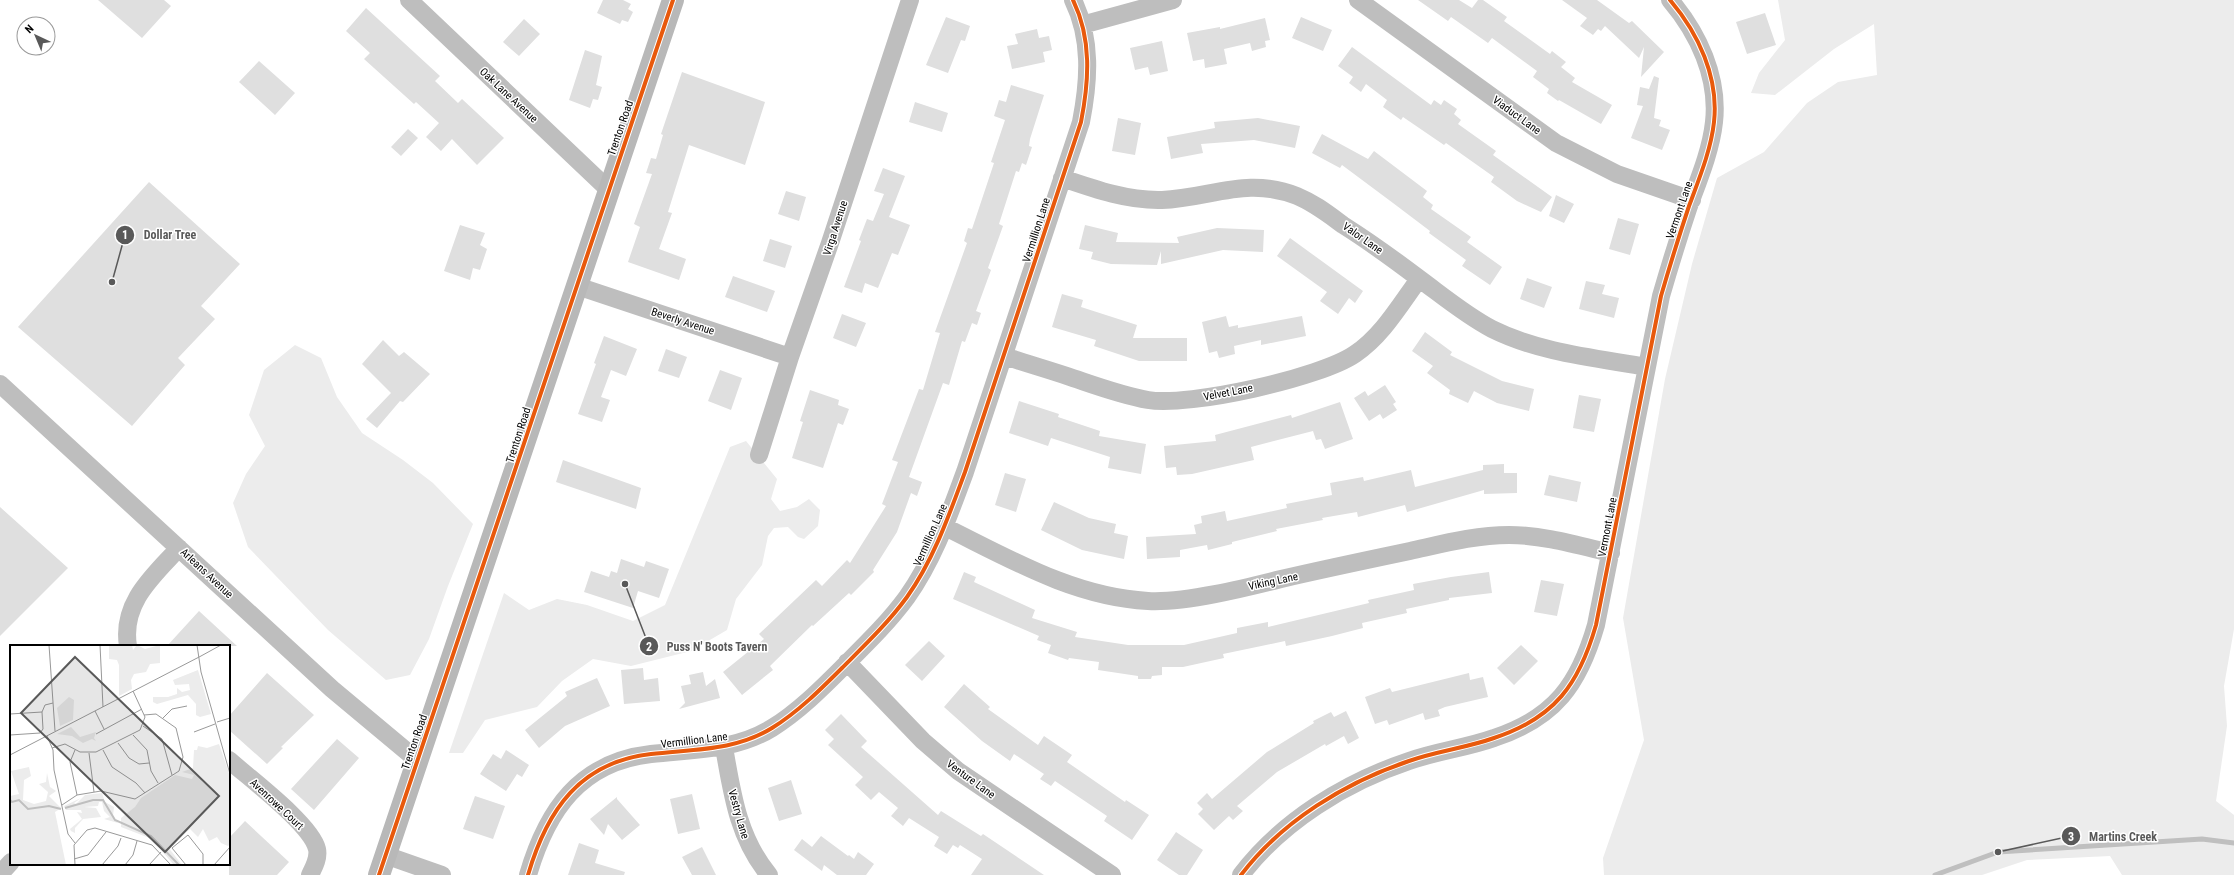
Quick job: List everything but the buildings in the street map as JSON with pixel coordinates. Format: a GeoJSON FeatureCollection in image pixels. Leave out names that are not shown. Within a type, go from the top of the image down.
{"type":"FeatureCollection","features":[{"type":"Feature","properties":{"kind":"main road","name":"Trenton Road"},"geometry":{"type":"LineString","coordinates":[[382,865],[673,0]]}},
{"type":"Feature","properties":{"kind":"street","name":"Oak Lane Avenue"},"geometry":{"type":"LineString","coordinates":[[409,0],[609,190]]}},
{"type":"Feature","properties":{"kind":"street","name":"Virga Avenue"},"geometry":{"type":"LineString","coordinates":[[759,455],[790,357],[830,243],[910,0]]}},
{"type":"Feature","properties":{"kind":"street","name":"Vermillion Lane"},"geometry":{"type":"LineString","coordinates":[[528,875],[543,835],[555,813],[570,792],[595,771],[611,762],[632,757],[724,747],[746,740],[772,728],[795,712],[881,629],[907,597],[923,572],[945,527],[965,472],[1080,122],[1088,87],[1088,62],[1082,25],[1073,0]]}},
{"type":"Feature","properties":{"kind":"street"},"geometry":{"type":"LineString","coordinates":[[1082,25],[1172,0]]}},
{"type":"Feature","properties":{"kind":"street","name":"Viaduct Lane"},"geometry":{"type":"LineString","coordinates":[[1358,0],[1556,143],[1617,174],[1692,200]]}},
{"type":"Feature","properties":{"kind":"street","name":"Vermont Lane"},"geometry":{"type":"LineString","coordinates":[[1241,875],[1272,841],[1336,794],[1367,778],[1408,761],[1493,739],[1513,731],[1552,706],[1568,690],[1578,674],[1588,651],[1596,625],[1661,296],[1704,164],[1714,122],[1714,107],[1706,60],[1697,38],[1686,18],[1670,0]]}},
{"type":"Feature","properties":{"kind":"street","name":"Valor Lane"},"geometry":{"type":"LineString","coordinates":[[1062,178],[1107,192],[1140,199],[1175,198],[1229,188],[1253,187],[1275,189],[1296,196],[1312,204],[1491,329],[1517,340],[1546,348],[1647,367]]}},
{"type":"Feature","properties":{"kind":"street","name":"Velvet Lane"},"geometry":{"type":"LineString","coordinates":[[1004,356],[1112,392],[1149,400],[1170,401],[1211,396],[1298,378],[1340,363],[1370,342],[1419,279]]}},
{"type":"Feature","properties":{"kind":"street","name":"Beverly Avenue"},"geometry":{"type":"LineString","coordinates":[[577,286],[790,357]]}},
{"type":"Feature","properties":{"kind":"street","name":"Arleans Avenue"},"geometry":{"type":"LineString","coordinates":[[0,384],[332,689],[417,760]]}},
{"type":"Feature","properties":{"kind":"street","name":"Viking Lane"},"geometry":{"type":"LineString","coordinates":[[945,527],[1044,576],[1082,589],[1115,597],[1149,601],[1167,600],[1258,584],[1465,539],[1508,535],[1533,536],[1611,553]]}},
{"type":"Feature","properties":{"kind":"street"},"geometry":{"type":"LineString","coordinates":[[128,645],[128,618],[134,601],[145,584],[179,548]]}},
{"type":"Feature","properties":{"kind":"street","name":"Venture Lane"},"geometry":{"type":"LineString","coordinates":[[847,662],[923,741],[958,771],[1112,875]]}},
{"type":"Feature","properties":{"kind":"street","name":"Vestry Lane"},"geometry":{"type":"LineString","coordinates":[[724,747],[738,817],[747,843],[769,875]]}},
{"type":"Feature","properties":{"kind":"street","name":"Avenrowe Court"},"geometry":{"type":"LineString","coordinates":[[230,761],[300,822],[314,840],[317,854],[310,875]]}},
{"type":"Feature","properties":{"kind":"street"},"geometry":{"type":"LineString","coordinates":[[0,874],[10,863]]}},
{"type":"Feature","properties":{"kind":"street"},"geometry":{"type":"LineString","coordinates":[[382,865],[442,875]]}},
{"type":"Feature","properties":{"kind":"shaded area"},"geometry":{"type":"Polygon","coordinates":[[[1778,0],[2234,0],[2234,629],[2224,686],[2227,726],[2216,801],[2234,815],[2234,875],[2122,875],[2110,856],[2027,860],[1982,875],[1604,875],[1603,858],[1644,740],[1623,618],[1665,379],[1692,264],[1717,178],[1764,152],[1807,103],[1838,82],[1877,75],[1874,24],[1834,49],[1775,95],[1751,93],[1759,73],[1785,40],[1778,0]]]}},
{"type":"Feature","properties":{"kind":"shaded area"},"geometry":{"type":"Polygon","coordinates":[[[295,345],[321,358],[337,397],[362,433],[403,460],[433,483],[473,524],[429,639],[410,675],[386,680],[328,630],[248,547],[233,503],[246,474],[265,446],[249,415],[264,370],[295,345]]]}},
{"type":"Feature","properties":{"kind":"shaded area"},"geometry":{"type":"Polygon","coordinates":[[[746,441],[777,479],[771,499],[780,511],[797,507],[809,499],[820,510],[818,526],[804,539],[798,537],[788,527],[774,528],[768,536],[762,565],[736,599],[727,630],[691,651],[631,666],[593,659],[562,681],[537,707],[485,720],[463,753],[449,753],[504,593],[529,610],[557,599],[587,605],[633,621],[665,605],[730,447],[746,441]]]}},
{"type":"Feature","properties":{"kind":"waterway"},"geometry":{"type":"LineString","coordinates":[[1935,875],[1998,852],[2202,839],[2234,843]]}},
{"type":"Feature","properties":{"kind":"cycle path"},"geometry":{"type":"LineString","coordinates":[[379,875],[673,0]]}},
{"type":"Feature","properties":{"kind":"cycle path"},"geometry":{"type":"LineString","coordinates":[[528,875],[545,830],[557,810],[570,793],[586,779],[604,767],[626,759],[651,754],[698,750],[729,745],[758,736],[772,728],[782,722],[809,700],[876,634],[907,597],[917,582],[940,536],[965,472],[1081,122],[1086,91],[1087,60],[1083,30],[1073,0]]}},
{"type":"Feature","properties":{"kind":"cycle path"},"geometry":{"type":"LineString","coordinates":[[1241,875],[1257,855],[1276,837],[1296,821],[1339,792],[1385,770],[1430,755],[1494,738],[1515,730],[1533,720],[1549,709],[1562,696],[1581,665],[1596,625],[1661,296],[1685,217],[1701,175],[1714,122],[1715,105],[1710,72],[1698,41],[1670,0]]}},
{"type":"Feature","properties":{"kind":"place","name":"Dollar Tree"},"geometry":{"type":"Point","coordinates":[112,282]}},
{"type":"Feature","properties":{"kind":"place","name":"Puss N' Boots Tavern"},"geometry":{"type":"Point","coordinates":[625,584]}},
{"type":"Feature","properties":{"kind":"place","name":"Martins Creek"},"geometry":{"type":"Point","coordinates":[1998,852]}}]}
